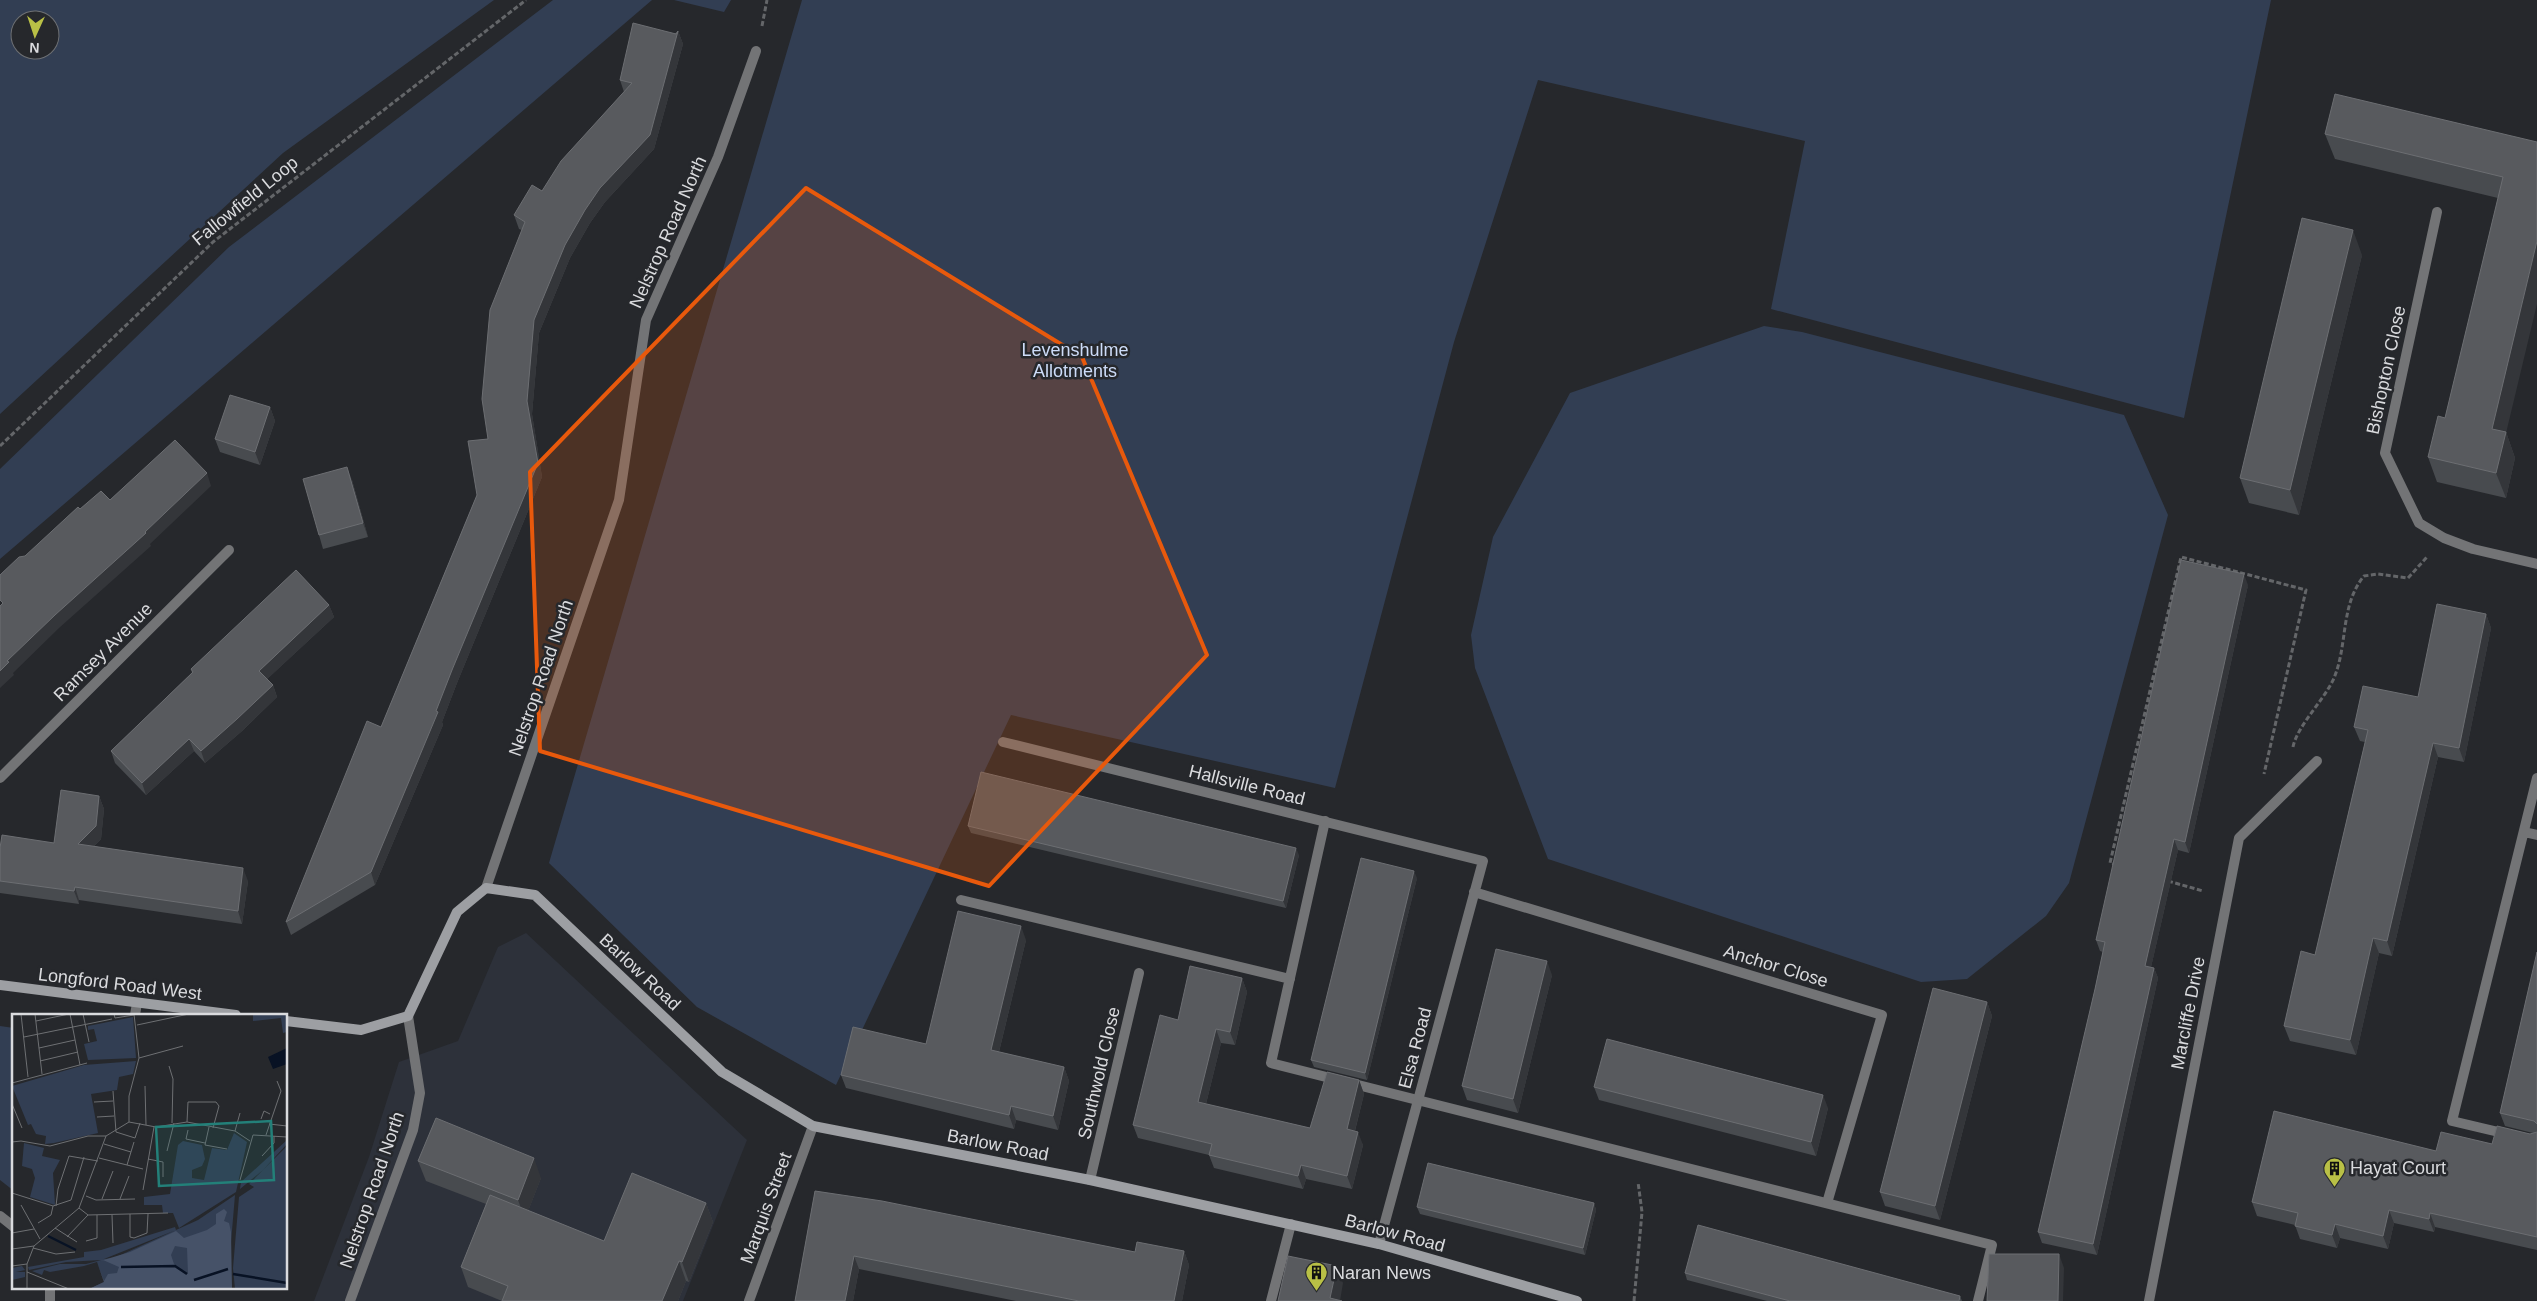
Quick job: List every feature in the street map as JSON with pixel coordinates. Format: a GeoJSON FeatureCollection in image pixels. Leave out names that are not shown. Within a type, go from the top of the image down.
{"type":"FeatureCollection","features":[{"type":"Feature","properties":{"kind":"street","name":"Nelstrop Road North"},"geometry":{"type":"LineString","coordinates":[[486,888],[619,500],[646,320],[718,157],[756,51]]}},
{"type":"Feature","properties":{"kind":"street","name":"Bishopton Close"},"geometry":{"type":"LineString","coordinates":[[2437,212],[2385,453],[2419,523],[2444,538],[2473,549],[2537,564]]}},
{"type":"Feature","properties":{"kind":"street","name":"Ramsey Avenue"},"geometry":{"type":"LineString","coordinates":[[0,778],[229,550]]}},
{"type":"Feature","properties":{"kind":"street","name":"Hallsville Road"},"geometry":{"type":"LineString","coordinates":[[1003,742],[1483,861]]}},
{"type":"Feature","properties":{"kind":"street","name":"Marcliffe Drive"},"geometry":{"type":"LineString","coordinates":[[2148,1301],[2239,838],[2318,762]]}},
{"type":"Feature","properties":{"kind":"street"},"geometry":{"type":"LineString","coordinates":[[2518,1136],[2452,1121],[2537,778]]}},
{"type":"Feature","properties":{"kind":"street"},"geometry":{"type":"LineString","coordinates":[[1325,822],[1271,1064],[1992,1245],[1978,1301]]}},
{"type":"Feature","properties":{"kind":"street"},"geometry":{"type":"LineString","coordinates":[[2524,832],[2537,836]]}},
{"type":"Feature","properties":{"kind":"street","name":"Elsa Road"},"geometry":{"type":"LineString","coordinates":[[1379,1244],[1483,861]]}},
{"type":"Feature","properties":{"kind":"street"},"geometry":{"type":"LineString","coordinates":[[288,1021],[362,1030],[408,1016],[458,912],[486,888]]}},
{"type":"Feature","properties":{"kind":"street","name":"Barlow Road"},"geometry":{"type":"LineString","coordinates":[[486,888],[534,895],[722,1072],[813,1126],[1090,1180],[1379,1244],[1577,1301]]}},
{"type":"Feature","properties":{"kind":"street","name":"Anchor Close"},"geometry":{"type":"LineString","coordinates":[[1474,892],[1882,1015],[1827,1203]]}},
{"type":"Feature","properties":{"kind":"street"},"geometry":{"type":"LineString","coordinates":[[961,900],[1290,980]]}},
{"type":"Feature","properties":{"kind":"street","name":"Southwold Close"},"geometry":{"type":"LineString","coordinates":[[1090,1180],[1139,973]]}},
{"type":"Feature","properties":{"kind":"street","name":"Longford Road West"},"geometry":{"type":"LineString","coordinates":[[0,985],[228,1014]]}},
{"type":"Feature","properties":{"kind":"street"},"geometry":{"type":"LineString","coordinates":[[136,1014],[137,1003]]}},
{"type":"Feature","properties":{"kind":"street","name":"Nelstrop Road North"},"geometry":{"type":"LineString","coordinates":[[350,1301],[414,1130],[420,1093],[408,1016]]}},
{"type":"Feature","properties":{"kind":"street","name":"Marquis Street"},"geometry":{"type":"LineString","coordinates":[[749,1301],[813,1126]]}},
{"type":"Feature","properties":{"kind":"street"},"geometry":{"type":"LineString","coordinates":[[0,1216],[12,1225]]}},
{"type":"Feature","properties":{"kind":"street"},"geometry":{"type":"LineString","coordinates":[[1271,1301],[1291,1224]]}},
{"type":"Feature","properties":{"kind":"street"},"geometry":{"type":"LineString","coordinates":[[50,1288],[50,1301]]}},
{"type":"Feature","properties":{"kind":"path","name":"Fallowfield Loop"},"geometry":{"type":"LineString","coordinates":[[0,446],[213,242],[526,0]]}},
{"type":"Feature","properties":{"kind":"path"},"geometry":{"type":"LineString","coordinates":[[2298,781],[2289,765],[2294,743],[2334,679],[2340,659],[2348,611],[2356,586],[2364,576],[2378,574],[2408,578],[2444,538]]}},
{"type":"Feature","properties":{"kind":"path"},"geometry":{"type":"LineString","coordinates":[[2119,866],[2110,863],[2181,557],[2306,590],[2263,778]]}},
{"type":"Feature","properties":{"kind":"path"},"geometry":{"type":"LineString","coordinates":[[2164,880],[2227,898]]}},
{"type":"Feature","properties":{"kind":"path"},"geometry":{"type":"LineString","coordinates":[[1634,1155],[1642,1212],[1634,1301]]}},
{"type":"Feature","properties":{"kind":"highlighted area"},"geometry":{"type":"Polygon","coordinates":[[[806,188],[1082,357],[1207,655],[989,886],[540,751],[530,472],[806,188]]]}},
{"type":"Feature","properties":{"kind":"shaded area"},"geometry":{"type":"Polygon","coordinates":[[[526,933],[747,1140],[683,1301],[314,1301],[369,1157],[399,1062],[458,1041],[498,947],[526,933]]]}},
{"type":"Feature","properties":{"kind":"green space"},"geometry":{"type":"Polygon","coordinates":[[[0,0],[494,0],[283,153],[0,414],[0,0]]]}},
{"type":"Feature","properties":{"kind":"green space"},"geometry":{"type":"Polygon","coordinates":[[[553,0],[652,0],[0,559],[0,469],[229,247],[553,0]]]}},
{"type":"Feature","properties":{"kind":"green space"},"geometry":{"type":"Polygon","coordinates":[[[674,0],[731,0],[724,12],[674,0]]]}},
{"type":"Feature","properties":{"kind":"green space","name":"Levenshulme Allotments"},"geometry":{"type":"Polygon","coordinates":[[[802,0],[2271,0],[2184,418],[1771,309],[1805,141],[1538,80],[1454,342],[1335,788],[1011,715],[836,1085],[697,1007],[549,863],[802,0]]]}},
{"type":"Feature","properties":{"kind":"green space"},"geometry":{"type":"Polygon","coordinates":[[[1764,326],[1802,332],[2124,415],[2168,515],[2069,883],[2046,916],[1967,979],[1921,982],[1548,859],[1475,668],[1471,635],[1493,537],[1570,393],[1764,326]]]}},
{"type":"Feature","properties":{"kind":"green space"},"geometry":{"type":"Polygon","coordinates":[[[0,1026],[12,1028],[12,1189],[0,1180],[0,1026]]]}},
{"type":"Feature","properties":{"kind":"building"},"geometry":{"type":"Polygon","coordinates":[[[633,23],[676,34],[678,31],[650,135],[600,188],[585,210],[565,245],[534,320],[527,401],[538,463],[452,670],[436,711],[438,712],[371,872],[286,922],[367,721],[381,727],[477,495],[468,441],[488,439],[482,399],[490,310],[525,222],[514,215],[532,185],[542,191],[561,161],[632,83],[620,80],[633,23]]]}},
{"type":"Feature","properties":{"kind":"building"},"geometry":{"type":"Polygon","coordinates":[[[2335,94],[2537,142],[2537,241],[2492,429],[2506,432],[2496,473],[2428,457],[2438,416],[2445,418],[2503,177],[2325,134],[2335,94]]]}},
{"type":"Feature","properties":{"kind":"building"},"geometry":{"type":"Polygon","coordinates":[[[2302,218],[2353,230],[2290,490],[2240,478],[2302,218]]]}},
{"type":"Feature","properties":{"kind":"building"},"geometry":{"type":"Polygon","coordinates":[[[230,395],[270,407],[255,452],[215,439],[230,395]]]}},
{"type":"Feature","properties":{"kind":"building"},"geometry":{"type":"Polygon","coordinates":[[[175,440],[207,473],[146,533],[55,615],[7,661],[9,662],[0,671],[0,606],[3,603],[0,600],[0,575],[19,557],[25,556],[78,507],[80,509],[101,491],[110,500],[175,440]]]}},
{"type":"Feature","properties":{"kind":"building"},"geometry":{"type":"Polygon","coordinates":[[[347,467],[363,523],[319,535],[303,479],[347,467]]]}},
{"type":"Feature","properties":{"kind":"building"},"geometry":{"type":"Polygon","coordinates":[[[2181,560],[2244,574],[2185,842],[2174,839],[2145,966],[2154,968],[2093,1244],[2038,1232],[2095,989],[2105,942],[2096,940],[2181,560]]]}},
{"type":"Feature","properties":{"kind":"building"},"geometry":{"type":"Polygon","coordinates":[[[296,570],[329,605],[259,671],[273,685],[201,751],[189,739],[142,783],[111,751],[193,672],[191,669],[296,570]]]}},
{"type":"Feature","properties":{"kind":"building"},"geometry":{"type":"Polygon","coordinates":[[[2437,604],[2486,614],[2459,748],[2433,743],[2387,941],[2373,938],[2350,1040],[2284,1026],[2301,951],[2315,955],[2368,730],[2354,727],[2363,686],[2418,697],[2437,604]]]}},
{"type":"Feature","properties":{"kind":"building"},"geometry":{"type":"Polygon","coordinates":[[[981,772],[1296,848],[1283,901],[968,826],[981,772]]]}},
{"type":"Feature","properties":{"kind":"building"},"geometry":{"type":"Polygon","coordinates":[[[61,790],[99,796],[96,826],[78,844],[243,868],[238,911],[75,887],[74,891],[0,881],[2,835],[54,843],[61,790]]]}},
{"type":"Feature","properties":{"kind":"building"},"geometry":{"type":"Polygon","coordinates":[[[1361,858],[1414,871],[1365,1073],[1311,1060],[1361,858]]]}},
{"type":"Feature","properties":{"kind":"building"},"geometry":{"type":"Polygon","coordinates":[[[958,911],[1021,926],[991,1050],[1064,1067],[1053,1116],[1011,1106],[1009,1115],[841,1075],[853,1027],[926,1044],[958,911]]]}},
{"type":"Feature","properties":{"kind":"building"},"geometry":{"type":"Polygon","coordinates":[[[1496,949],[1547,961],[1513,1099],[1462,1086],[1496,949]]]}},
{"type":"Feature","properties":{"kind":"building"},"geometry":{"type":"Polygon","coordinates":[[[2537,952],[2537,1124],[2534,1121],[2500,1113],[2537,952]]]}},
{"type":"Feature","properties":{"kind":"building"},"geometry":{"type":"Polygon","coordinates":[[[1190,966],[1242,978],[1230,1032],[1216,1029],[1198,1102],[1310,1128],[1327,1072],[1359,1080],[1347,1129],[1358,1132],[1347,1176],[1301,1165],[1298,1176],[1209,1155],[1212,1144],[1133,1125],[1160,1015],[1178,1020],[1190,966]]]}},
{"type":"Feature","properties":{"kind":"building"},"geometry":{"type":"Polygon","coordinates":[[[1933,988],[1987,1002],[1935,1206],[1880,1192],[1933,988]]]}},
{"type":"Feature","properties":{"kind":"building"},"geometry":{"type":"Polygon","coordinates":[[[1607,1039],[1823,1095],[1811,1142],[1594,1087],[1607,1039]]]}},
{"type":"Feature","properties":{"kind":"building"},"geometry":{"type":"Polygon","coordinates":[[[2274,1111],[2436,1151],[2441,1132],[2492,1144],[2497,1126],[2530,1134],[2537,1132],[2537,1237],[2430,1213],[2429,1219],[2389,1210],[2383,1236],[2335,1224],[2332,1235],[2295,1226],[2298,1213],[2252,1202],[2274,1111]]]}},
{"type":"Feature","properties":{"kind":"building"},"geometry":{"type":"Polygon","coordinates":[[[436,1118],[534,1158],[518,1200],[418,1161],[436,1118]]]}},
{"type":"Feature","properties":{"kind":"building"},"geometry":{"type":"Polygon","coordinates":[[[1428,1163],[1594,1203],[1583,1248],[1417,1207],[1428,1163]]]}},
{"type":"Feature","properties":{"kind":"building"},"geometry":{"type":"Polygon","coordinates":[[[632,1173],[706,1203],[682,1262],[679,1261],[662,1301],[502,1301],[508,1286],[461,1267],[490,1195],[604,1241],[632,1173]]]}},
{"type":"Feature","properties":{"kind":"building"},"geometry":{"type":"Polygon","coordinates":[[[815,1191],[882,1201],[1135,1252],[1137,1242],[1184,1251],[1174,1301],[1079,1301],[854,1256],[845,1301],[795,1301],[815,1191]]]}},
{"type":"Feature","properties":{"kind":"building"},"geometry":{"type":"Polygon","coordinates":[[[1698,1225],[1960,1296],[1959,1301],[1790,1301],[1685,1273],[1698,1225]]]}},
{"type":"Feature","properties":{"kind":"building"},"geometry":{"type":"Polygon","coordinates":[[[1989,1254],[2059,1254],[2058,1301],[1987,1301],[1989,1254]]]}},
{"type":"Feature","properties":{"kind":"building"},"geometry":{"type":"Polygon","coordinates":[[[1288,1256],[1337,1266],[1330,1298],[1342,1301],[1278,1301],[1288,1256]]]}},
{"type":"Feature","properties":{"kind":"place","name":"Hayat Court"},"geometry":{"type":"Point","coordinates":[2334,1187]}},
{"type":"Feature","properties":{"kind":"place","name":"Naran News"},"geometry":{"type":"Point","coordinates":[1316,1292]}}]}
